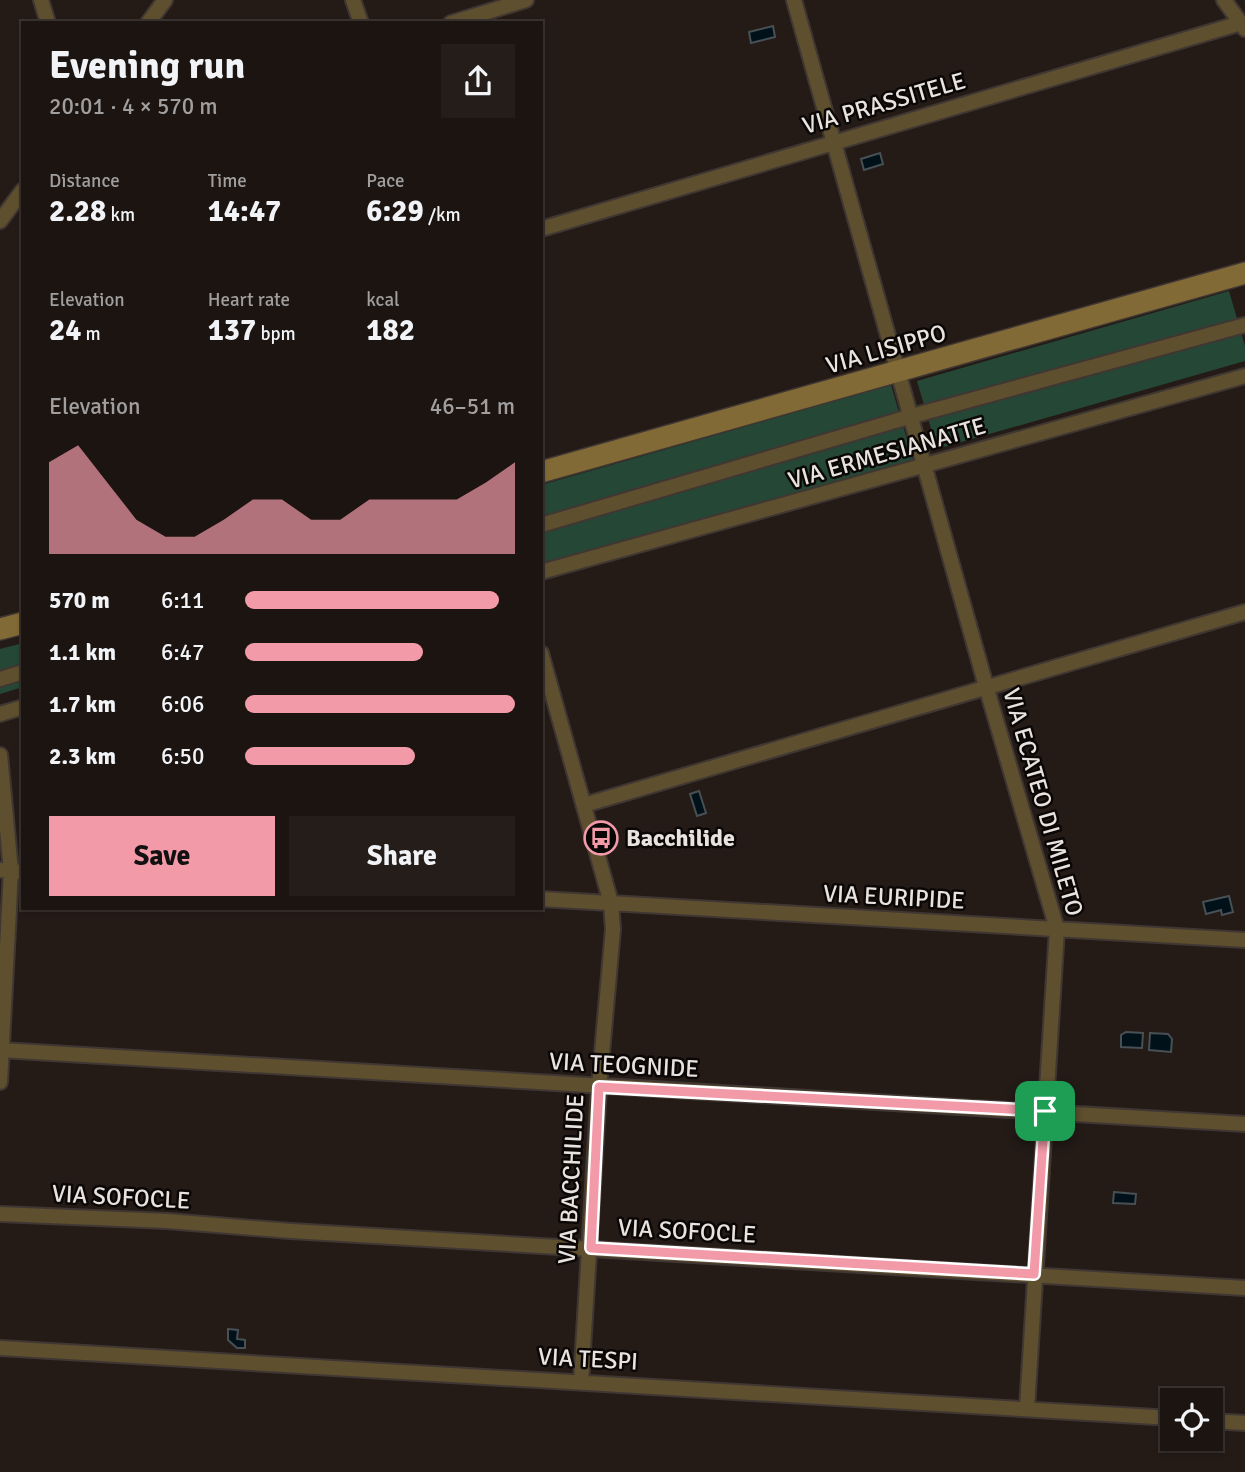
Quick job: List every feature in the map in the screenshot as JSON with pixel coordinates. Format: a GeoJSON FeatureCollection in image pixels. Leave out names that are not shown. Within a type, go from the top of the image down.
{"type":"FeatureCollection","features":[{"type":"Feature","properties":{"kind":"street"},"geometry":{"type":"LineString","coordinates":[[41,0],[47,21]]}},
{"type":"Feature","properties":{"kind":"street"},"geometry":{"type":"LineString","coordinates":[[149,21],[165,0]]}},
{"type":"Feature","properties":{"kind":"street"},"geometry":{"type":"LineString","coordinates":[[354,0],[360,21]]}},
{"type":"Feature","properties":{"kind":"street"},"geometry":{"type":"LineString","coordinates":[[458,21],[526,0]]}},
{"type":"Feature","properties":{"kind":"street","name":"VIA ECATEO DI MILETO"},"geometry":{"type":"LineString","coordinates":[[794,0],[986,686],[1057,929],[1027,1408]]}},
{"type":"Feature","properties":{"kind":"street"},"geometry":{"type":"LineString","coordinates":[[1224,0],[1243,26]]}},
{"type":"Feature","properties":{"kind":"street","name":"VIA PRASSITELE"},"geometry":{"type":"LineString","coordinates":[[543,228],[833,141],[1243,26]]}},
{"type":"Feature","properties":{"kind":"street"},"geometry":{"type":"LineString","coordinates":[[0,221],[21,193]]}},
{"type":"Feature","properties":{"kind":"street","name":"VIA LISIPPO"},"geometry":{"type":"LineString","coordinates":[[543,471],[899,373],[1245,273]]}},
{"type":"Feature","properties":{"kind":"street"},"geometry":{"type":"LineString","coordinates":[[543,524],[912,416],[1245,325]]}},
{"type":"Feature","properties":{"kind":"street","name":"VIA ERMESIANATTE"},"geometry":{"type":"LineString","coordinates":[[543,571],[926,467],[1245,376]]}},
{"type":"Feature","properties":{"kind":"street"},"geometry":{"type":"LineString","coordinates":[[584,805],[1245,612]]}},
{"type":"Feature","properties":{"kind":"street"},"geometry":{"type":"LineString","coordinates":[[0,629],[21,624]]}},
{"type":"Feature","properties":{"kind":"street","name":"VIA BACCHILIDE"},"geometry":{"type":"LineString","coordinates":[[543,660],[611,903],[613,929],[599,1087],[581,1382]]}},
{"type":"Feature","properties":{"kind":"street"},"geometry":{"type":"LineString","coordinates":[[0,679],[21,673]]}},
{"type":"Feature","properties":{"kind":"street"},"geometry":{"type":"LineString","coordinates":[[0,713],[21,708]]}},
{"type":"Feature","properties":{"kind":"street"},"geometry":{"type":"LineString","coordinates":[[0,755],[11,871],[0,1082]]}},
{"type":"Feature","properties":{"kind":"street","name":"VIA EURIPIDE"},"geometry":{"type":"LineString","coordinates":[[543,899],[1245,940]]}},
{"type":"Feature","properties":{"kind":"street","name":"VIA TEOGNIDE"},"geometry":{"type":"LineString","coordinates":[[1,1050],[1245,1124]]}},
{"type":"Feature","properties":{"kind":"street","name":"VIA SOFOCLE"},"geometry":{"type":"LineString","coordinates":[[0,1214],[167,1221],[1245,1288]]}},
{"type":"Feature","properties":{"kind":"street","name":"VIA TESPI"},"geometry":{"type":"LineString","coordinates":[[0,1348],[1160,1417]]}},
{"type":"Feature","properties":{"kind":"street"},"geometry":{"type":"LineString","coordinates":[[1223,1422],[1245,1423]]}},
{"type":"Feature","properties":{"kind":"green space"},"geometry":{"type":"Polygon","coordinates":[[[1229,291],[1245,346],[1245,361],[937,449],[917,381],[1229,291]]]}},
{"type":"Feature","properties":{"kind":"green space"},"geometry":{"type":"Polygon","coordinates":[[[891,385],[913,460],[543,566],[543,484],[891,385]]]}},
{"type":"Feature","properties":{"kind":"green space"},"geometry":{"type":"Polygon","coordinates":[[[21,644],[21,688],[0,694],[0,649],[21,644]]]}},
{"type":"Feature","properties":{"kind":"shaded area"},"geometry":{"type":"Polygon","coordinates":[[[773,26],[775,37],[751,43],[749,32],[773,26]]]}},
{"type":"Feature","properties":{"kind":"shaded area"},"geometry":{"type":"Polygon","coordinates":[[[880,153],[883,164],[864,170],[861,159],[880,153]]]}},
{"type":"Feature","properties":{"kind":"shaded area"},"geometry":{"type":"Polygon","coordinates":[[[699,791],[706,813],[697,816],[690,794],[699,791]]]}},
{"type":"Feature","properties":{"kind":"shaded area"},"geometry":{"type":"Polygon","coordinates":[[[1229,896],[1233,912],[1222,915],[1221,910],[1206,914],[1203,902],[1229,896]]]}},
{"type":"Feature","properties":{"kind":"shaded area"},"geometry":{"type":"Polygon","coordinates":[[[1126,1032],[1143,1033],[1142,1048],[1121,1047],[1121,1035],[1126,1032]]]}},
{"type":"Feature","properties":{"kind":"shaded area"},"geometry":{"type":"Polygon","coordinates":[[[1150,1033],[1168,1034],[1172,1039],[1171,1052],[1149,1050],[1150,1033]]]}},
{"type":"Feature","properties":{"kind":"shaded area"},"geometry":{"type":"Polygon","coordinates":[[[1114,1192],[1136,1194],[1135,1204],[1113,1203],[1114,1192]]]}},
{"type":"Feature","properties":{"kind":"shaded area"},"geometry":{"type":"Polygon","coordinates":[[[228,1329],[238,1330],[237,1339],[245,1340],[245,1348],[237,1348],[228,1340],[228,1329]]]}},
{"type":"Feature","properties":{"kind":"place","name":"Bacchilide"},"geometry":{"type":"Point","coordinates":[601,838]}},
{"type":"Feature","properties":{"kind":"route"},"geometry":{"type":"LineString","coordinates":[[599,1087],[1045,1111],[1034,1274],[591,1248],[599,1087]]}}]}
